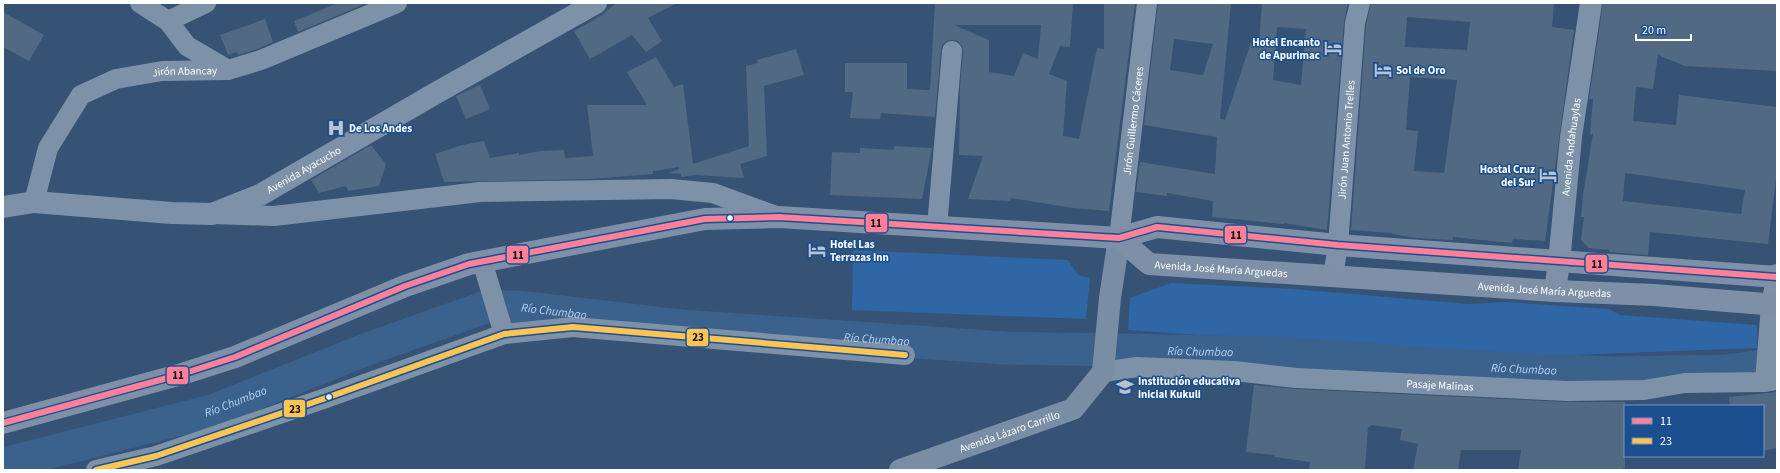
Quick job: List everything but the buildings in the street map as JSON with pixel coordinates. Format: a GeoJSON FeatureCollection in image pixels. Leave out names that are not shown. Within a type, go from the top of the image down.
{"type":"FeatureCollection","features":[{"type":"Feature","properties":{"kind":"highway"},"geometry":{"type":"LineString","coordinates":[[3,423],[111,392],[182,374],[235,357],[437,274],[482,261],[705,219],[779,218],[1119,238],[1157,227],[1338,245],[1777,277]]}},
{"type":"Feature","properties":{"kind":"highway","name":"Avenida José María Arguedas"},"geometry":{"type":"LineString","coordinates":[[1119,238],[1149,264],[1654,295],[1774,305]]}},
{"type":"Feature","properties":{"kind":"main road"},"geometry":{"type":"LineString","coordinates":[[1103,369],[1110,298],[1119,238]]}},
{"type":"Feature","properties":{"kind":"main road","name":"Avenida Lázaro Carrillo"},"geometry":{"type":"LineString","coordinates":[[900,470],[1074,409],[1103,369]]}},
{"type":"Feature","properties":{"kind":"street"},"geometry":{"type":"LineString","coordinates":[[140,3],[168,21],[187,46],[228,70]]}},
{"type":"Feature","properties":{"kind":"street"},"geometry":{"type":"LineString","coordinates":[[168,21],[206,3]]}},
{"type":"Feature","properties":{"kind":"street","name":"Jirón Abancay"},"geometry":{"type":"LineString","coordinates":[[34,202],[48,148],[81,95],[116,79],[162,71],[228,70],[260,60],[396,3]]}},
{"type":"Feature","properties":{"kind":"street","name":"Avenida Ayacucho"},"geometry":{"type":"LineString","coordinates":[[3,207],[34,202],[172,214],[212,214],[260,195],[436,92],[596,3]]}},
{"type":"Feature","properties":{"kind":"street","name":"Jirón Guillermo Cáceres"},"geometry":{"type":"LineString","coordinates":[[1119,238],[1147,3]]}},
{"type":"Feature","properties":{"kind":"street","name":"Jirón Juan Antonio Trelles"},"geometry":{"type":"LineString","coordinates":[[1333,276],[1338,245],[1355,23],[1360,3]]}},
{"type":"Feature","properties":{"kind":"street","name":"Avenida Andahuaylas"},"geometry":{"type":"LineString","coordinates":[[1555,290],[1560,262],[1571,138],[1590,3]]}},
{"type":"Feature","properties":{"kind":"street"},"geometry":{"type":"LineString","coordinates":[[937,227],[952,51]]}},
{"type":"Feature","properties":{"kind":"street"},"geometry":{"type":"LineString","coordinates":[[212,214],[274,216],[480,192],[671,190],[713,193],[779,218]]}},
{"type":"Feature","properties":{"kind":"street"},"geometry":{"type":"LineString","coordinates":[[482,261],[502,328]]}},
{"type":"Feature","properties":{"kind":"street"},"geometry":{"type":"LineString","coordinates":[[1769,380],[1767,344],[1774,305],[1777,274]]}},
{"type":"Feature","properties":{"kind":"street"},"geometry":{"type":"LineString","coordinates":[[96,470],[156,456],[326,398],[502,328],[574,327],[905,355]]}},
{"type":"Feature","properties":{"kind":"street","name":"Pasaje Malinas"},"geometry":{"type":"LineString","coordinates":[[1103,369],[1137,367],[1234,371],[1296,378],[1567,391],[1644,390],[1685,383],[1769,380]]}},
{"type":"Feature","properties":{"kind":"shaded area"},"geometry":{"type":"Polygon","coordinates":[[[853,250],[1068,260],[1078,275],[1090,278],[1086,319],[852,310],[853,250]]]}},
{"type":"Feature","properties":{"kind":"shaded area"},"geometry":{"type":"Polygon","coordinates":[[[1171,283],[1294,289],[1469,304],[1507,302],[1609,309],[1620,315],[1757,325],[1757,348],[1545,356],[1298,342],[1128,330],[1130,298],[1171,283]]]}},
{"type":"Feature","properties":{"kind":"waterway","name":"Río Chumbao"},"geometry":{"type":"LineString","coordinates":[[3,464],[212,411],[370,348],[486,307],[518,307],[681,326],[1005,348],[1280,353],[1474,367],[1614,373],[1726,371],[1777,364]]}},
{"type":"Feature","properties":{"kind":"transit line","name":"11"},"geometry":{"type":"LineString","coordinates":[[3,423],[182,374],[235,357],[405,286],[469,264],[705,219],[779,217],[1119,238],[1157,227],[1338,245],[1777,277]]}},
{"type":"Feature","properties":{"kind":"transit line","name":"23"},"geometry":{"type":"LineString","coordinates":[[96,470],[156,456],[326,398],[504,334],[573,327],[905,355]]}},
{"type":"Feature","properties":{"kind":"place","name":"Hotel Encanto de Apurimac"},"geometry":{"type":"Point","coordinates":[1333,48]}},
{"type":"Feature","properties":{"kind":"place","name":"Sol de Oro"},"geometry":{"type":"Point","coordinates":[1383,70]}},
{"type":"Feature","properties":{"kind":"place","name":"De Los Andes"},"geometry":{"type":"Point","coordinates":[336,128]}},
{"type":"Feature","properties":{"kind":"place","name":"Hostal Cruz del Sur"},"geometry":{"type":"Point","coordinates":[1548,175]}},
{"type":"Feature","properties":{"kind":"place","name":"Hotel Las Terrazas Inn"},"geometry":{"type":"Point","coordinates":[817,250]}},
{"type":"Feature","properties":{"kind":"place","name":"Institución educativa inicial Kukuli"},"geometry":{"type":"Point","coordinates":[1125,387]}}]}
